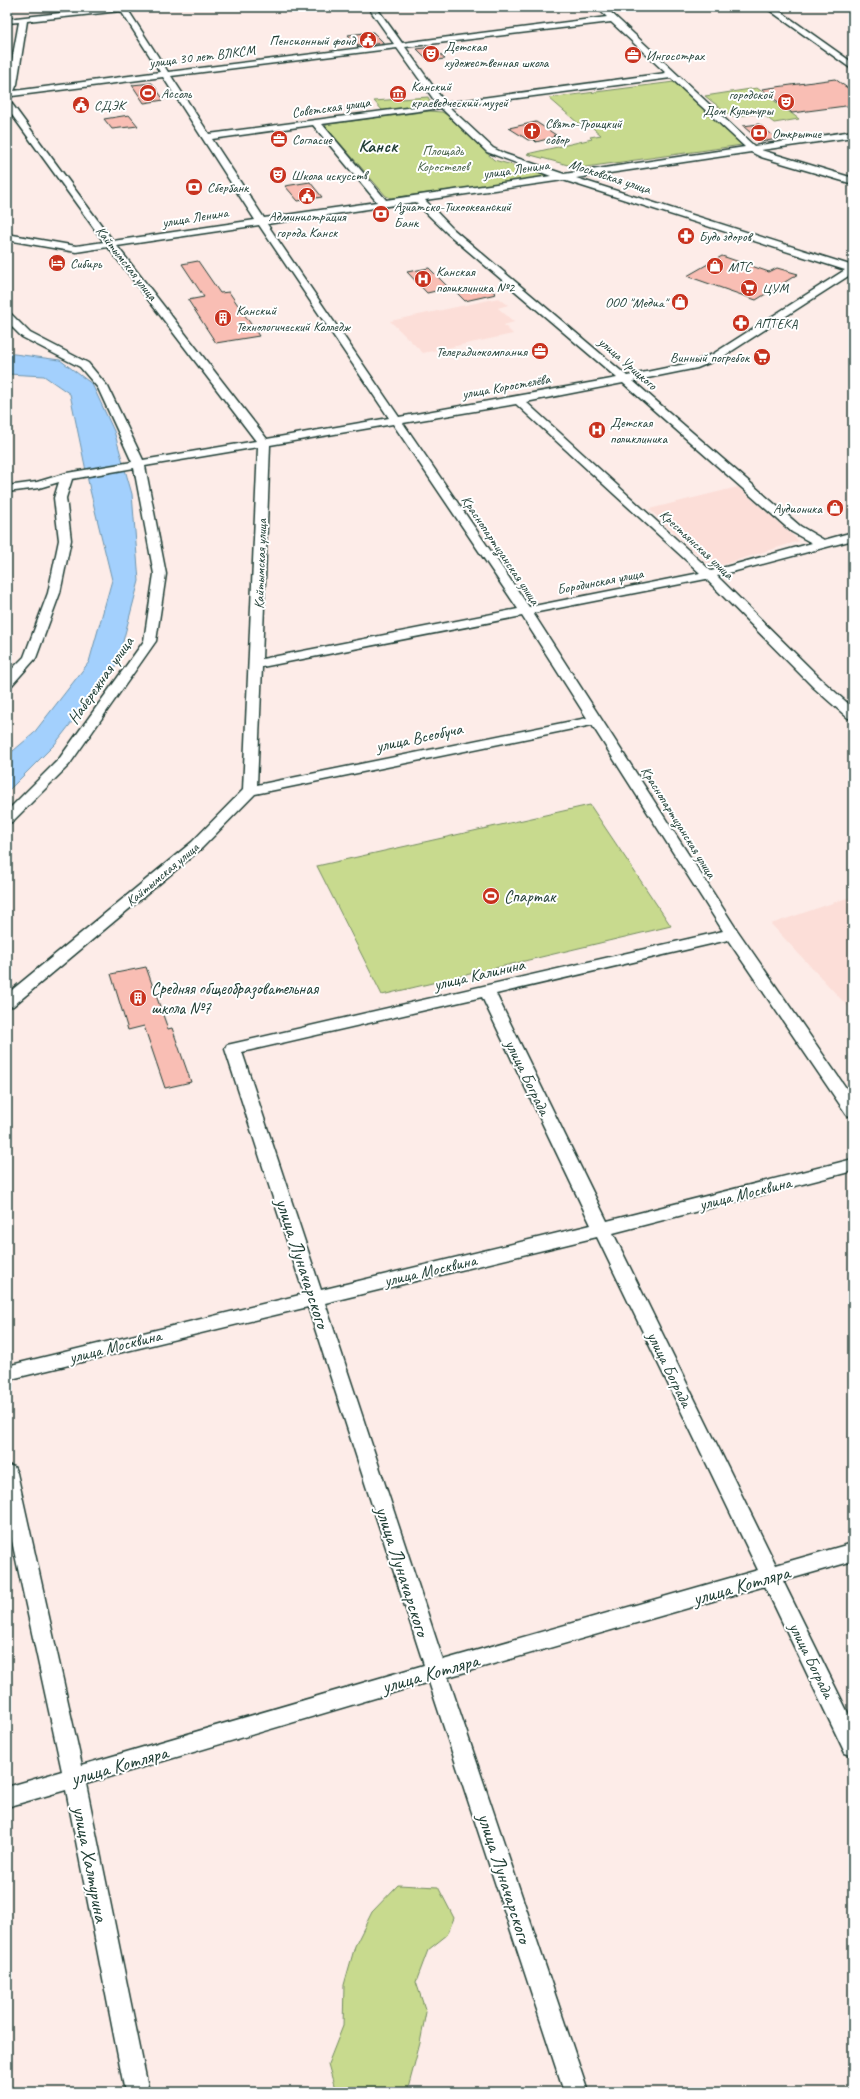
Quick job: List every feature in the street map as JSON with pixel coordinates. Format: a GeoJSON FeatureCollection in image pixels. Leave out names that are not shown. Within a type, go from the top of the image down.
{"type":"FeatureCollection","features":[{"type":"Feature","properties":{"kind":"street"},"geometry":{"type":"LineString","coordinates":[[7,21],[136,7]]}},
{"type":"Feature","properties":{"kind":"street","name":"Московская улица"},"geometry":{"type":"LineString","coordinates":[[372,7],[443,106],[490,150],[502,156],[853,269]]}},
{"type":"Feature","properties":{"kind":"street"},"geometry":{"type":"LineString","coordinates":[[600,7],[752,149],[764,156],[853,181]]}},
{"type":"Feature","properties":{"kind":"street"},"geometry":{"type":"LineString","coordinates":[[769,7],[853,67]]}},
{"type":"Feature","properties":{"kind":"street","name":"Краснопартизанская улица"},"geometry":{"type":"LineString","coordinates":[[123,8],[261,221],[526,612],[732,934],[853,1111]]}},
{"type":"Feature","properties":{"kind":"street"},"geometry":{"type":"LineString","coordinates":[[7,97],[13,84],[23,19]]}},
{"type":"Feature","properties":{"kind":"street","name":"улица 30 лет ВЛКСМ"},"geometry":{"type":"LineString","coordinates":[[7,97],[166,73],[400,46],[613,19]]}},
{"type":"Feature","properties":{"kind":"street","name":"Советская улица"},"geometry":{"type":"LineString","coordinates":[[206,137],[673,75]]}},
{"type":"Feature","properties":{"kind":"street","name":"Кайтымская улица"},"geometry":{"type":"LineString","coordinates":[[7,97],[111,244],[264,443],[250,791],[197,845],[7,1002]]}},
{"type":"Feature","properties":{"kind":"street"},"geometry":{"type":"LineString","coordinates":[[316,122],[383,203]]}},
{"type":"Feature","properties":{"kind":"street","name":"улица Ленина"},"geometry":{"type":"LineString","coordinates":[[111,244],[853,134]]}},
{"type":"Feature","properties":{"kind":"street","name":"улица Урицкого"},"geometry":{"type":"LineString","coordinates":[[417,198],[450,231],[625,379],[796,529],[824,544]]}},
{"type":"Feature","properties":{"kind":"street"},"geometry":{"type":"LineString","coordinates":[[7,238],[76,249],[111,244]]}},
{"type":"Feature","properties":{"kind":"street","name":"улица Коростелёва"},"geometry":{"type":"LineString","coordinates":[[7,489],[39,485],[67,476],[518,400],[679,369],[706,362],[853,269]]}},
{"type":"Feature","properties":{"kind":"street","name":"Набережная улица"},"geometry":{"type":"LineString","coordinates":[[7,316],[26,335],[84,365],[103,387],[140,464],[160,574],[150,641],[64,762],[7,819]]}},
{"type":"Feature","properties":{"kind":"street","name":"Крестьянская улица"},"geometry":{"type":"LineString","coordinates":[[518,400],[709,575],[819,685],[853,715]]}},
{"type":"Feature","properties":{"kind":"street"},"geometry":{"type":"LineString","coordinates":[[7,682],[30,658],[54,593],[65,540],[60,498],[67,476]]}},
{"type":"Feature","properties":{"kind":"street","name":"Бородинская улица"},"geometry":{"type":"LineString","coordinates":[[256,664],[709,575],[853,536]]}},
{"type":"Feature","properties":{"kind":"street","name":"улица Всеобуча"},"geometry":{"type":"LineString","coordinates":[[250,791],[596,720]]}},
{"type":"Feature","properties":{"kind":"street","name":"улица Калинина"},"geometry":{"type":"LineString","coordinates":[[233,1049],[487,992],[732,934]]}},
{"type":"Feature","properties":{"kind":"street","name":"улица Бограда"},"geometry":{"type":"LineString","coordinates":[[487,992],[772,1576],[853,1746]]}},
{"type":"Feature","properties":{"kind":"street","name":"улица Луначарского"},"geometry":{"type":"LineString","coordinates":[[233,1049],[436,1671],[576,2092]]}},
{"type":"Feature","properties":{"kind":"street","name":"улица Москвина"},"geometry":{"type":"LineString","coordinates":[[7,1373],[602,1229],[853,1165]]}},
{"type":"Feature","properties":{"kind":"street","name":"улица Халтурина"},"geometry":{"type":"LineString","coordinates":[[7,1473],[74,1778],[137,2092]]}},
{"type":"Feature","properties":{"kind":"street","name":"улица Котляра"},"geometry":{"type":"LineString","coordinates":[[7,1797],[436,1671],[853,1552]]}},
{"type":"Feature","properties":{"kind":"shaded area"},"geometry":{"type":"Polygon","coordinates":[[[499,298],[508,305],[498,308],[514,322],[504,325],[513,334],[423,353],[390,321],[499,298]]]}},
{"type":"Feature","properties":{"kind":"shaded area"},"geometry":{"type":"Polygon","coordinates":[[[738,487],[799,541],[712,568],[649,509],[738,487]]]}},
{"type":"Feature","properties":{"kind":"shaded area"},"geometry":{"type":"Polygon","coordinates":[[[853,896],[853,1012],[771,924],[853,896]]]}},
{"type":"Feature","properties":{"kind":"green space"},"geometry":{"type":"Polygon","coordinates":[[[674,82],[742,145],[579,168],[527,154],[592,139],[590,137],[601,135],[586,122],[579,124],[549,98],[674,82]]]}},
{"type":"Feature","properties":{"kind":"green space"},"geometry":{"type":"Polygon","coordinates":[[[757,88],[799,119],[774,123],[761,113],[732,117],[705,96],[757,88]]]}},
{"type":"Feature","properties":{"kind":"green space"},"geometry":{"type":"Polygon","coordinates":[[[428,97],[430,101],[424,105],[383,111],[374,101],[428,97]]]}},
{"type":"Feature","properties":{"kind":"green space","name":"Площадь Коростелев"},"geometry":{"type":"Polygon","coordinates":[[[429,111],[442,112],[447,115],[494,160],[549,175],[546,177],[391,198],[386,196],[325,126],[329,124],[429,111]]]}},
{"type":"Feature","properties":{"kind":"green space","name":"Спартак"},"geometry":{"type":"Polygon","coordinates":[[[590,805],[671,926],[382,995],[317,866],[590,805]]]}},
{"type":"Feature","properties":{"kind":"green space"},"geometry":{"type":"Polygon","coordinates":[[[398,1885],[438,1887],[454,1918],[447,1935],[428,1950],[416,1982],[426,2012],[420,2043],[407,2092],[336,2092],[328,2064],[343,2026],[344,1985],[355,1946],[372,1912],[398,1885]]]}},
{"type":"Feature","properties":{"kind":"water"},"geometry":{"type":"Polygon","coordinates":[[[7,353],[60,360],[92,384],[114,431],[132,494],[139,581],[117,664],[55,744],[7,792],[7,756],[33,734],[89,662],[112,580],[90,490],[70,394],[44,376],[7,374],[7,353]]]}},
{"type":"Feature","properties":{"kind":"building","name":"Пенсионный фонд"},"geometry":{"type":"Polygon","coordinates":[[[373,32],[384,43],[358,46],[348,35],[373,32]]]}},
{"type":"Feature","properties":{"kind":"building","name":"Детская художественная школа"},"geometry":{"type":"Polygon","coordinates":[[[432,47],[445,59],[429,61],[417,49],[432,47]]]}},
{"type":"Feature","properties":{"kind":"building","name":"городской Дом Культуры"},"geometry":{"type":"Polygon","coordinates":[[[835,79],[853,92],[853,105],[792,113],[762,89],[835,79]]]}},
{"type":"Feature","properties":{"kind":"building","name":"Ассоль"},"geometry":{"type":"Polygon","coordinates":[[[152,83],[164,100],[144,103],[132,85],[152,83]]]}},
{"type":"Feature","properties":{"kind":"building"},"geometry":{"type":"Polygon","coordinates":[[[129,115],[138,126],[112,129],[104,119],[129,115]]]}},
{"type":"Feature","properties":{"kind":"building","name":"Свято-Троицкий собор"},"geometry":{"type":"Polygon","coordinates":[[[536,122],[556,135],[553,136],[555,137],[536,142],[533,139],[528,140],[509,128],[536,122]]]}},
{"type":"Feature","properties":{"kind":"building","name":"Открытие"},"geometry":{"type":"Polygon","coordinates":[[[759,124],[777,139],[761,142],[743,126],[759,124]]]}},
{"type":"Feature","properties":{"kind":"building"},"geometry":{"type":"Polygon","coordinates":[[[310,182],[322,197],[298,201],[285,186],[310,182]]]}},
{"type":"Feature","properties":{"kind":"building","name":"ЦУМ"},"geometry":{"type":"Polygon","coordinates":[[[722,256],[769,272],[777,268],[798,274],[756,300],[687,276],[722,256]]]}},
{"type":"Feature","properties":{"kind":"building","name":"Канский Технологический Колледж"},"geometry":{"type":"Polygon","coordinates":[[[198,261],[220,293],[229,292],[259,336],[216,343],[188,300],[204,297],[182,264],[198,261]]]}},
{"type":"Feature","properties":{"kind":"building","name":"Канская поликлиника №2"},"geometry":{"type":"Polygon","coordinates":[[[429,268],[449,288],[427,293],[407,272],[429,268]]]}},
{"type":"Feature","properties":{"kind":"building","name":"Канская поликлиника №2"},"geometry":{"type":"Polygon","coordinates":[[[486,285],[496,294],[465,301],[455,291],[486,285]]]}},
{"type":"Feature","properties":{"kind":"building"},"geometry":{"type":"Polygon","coordinates":[[[146,967],[168,1029],[172,1028],[191,1082],[165,1088],[144,1026],[128,1030],[111,974],[146,967]]]}},
{"type":"Feature","properties":{"kind":"place","name":"Пенсионный фонд"},"geometry":{"type":"Point","coordinates":[368,40]}},
{"type":"Feature","properties":{"kind":"place","name":"Детская художественная школа"},"geometry":{"type":"Point","coordinates":[431,54]}},
{"type":"Feature","properties":{"kind":"place","name":"Ингосстрах"},"geometry":{"type":"Point","coordinates":[633,55]}},
{"type":"Feature","properties":{"kind":"place","name":"Ассоль"},"geometry":{"type":"Point","coordinates":[148,93]}},
{"type":"Feature","properties":{"kind":"place","name":"Канский краеведческий музей"},"geometry":{"type":"Point","coordinates":[398,94]}},
{"type":"Feature","properties":{"kind":"place","name":"городской Дом Культуры"},"geometry":{"type":"Point","coordinates":[786,102]}},
{"type":"Feature","properties":{"kind":"place","name":"СДЭК"},"geometry":{"type":"Point","coordinates":[81,105]}},
{"type":"Feature","properties":{"kind":"place","name":"Свято-Троицкий собор"},"geometry":{"type":"Point","coordinates":[532,131]}},
{"type":"Feature","properties":{"kind":"place","name":"Открытие"},"geometry":{"type":"Point","coordinates":[759,133]}},
{"type":"Feature","properties":{"kind":"place","name":"Согласие"},"geometry":{"type":"Point","coordinates":[279,139]}},
{"type":"Feature","properties":{"kind":"place","name":"Школа искусств"},"geometry":{"type":"Point","coordinates":[278,175]}},
{"type":"Feature","properties":{"kind":"place","name":"Сбербанк"},"geometry":{"type":"Point","coordinates":[194,187]}},
{"type":"Feature","properties":{"kind":"place","name":"Администрация города Канск"},"geometry":{"type":"Point","coordinates":[307,196]}},
{"type":"Feature","properties":{"kind":"place","name":"Азиатско-Тихоокеанский Банк"},"geometry":{"type":"Point","coordinates":[381,214]}},
{"type":"Feature","properties":{"kind":"place","name":"Будь здоров"},"geometry":{"type":"Point","coordinates":[686,236]}},
{"type":"Feature","properties":{"kind":"place","name":"Сибирь"},"geometry":{"type":"Point","coordinates":[57,263]}},
{"type":"Feature","properties":{"kind":"place","name":"МТС"},"geometry":{"type":"Point","coordinates":[715,266]}},
{"type":"Feature","properties":{"kind":"place","name":"Канская поликлиника №2"},"geometry":{"type":"Point","coordinates":[423,279]}},
{"type":"Feature","properties":{"kind":"place","name":"ЦУМ"},"geometry":{"type":"Point","coordinates":[749,288]}},
{"type":"Feature","properties":{"kind":"place","name":"ООО \"Медиа\""},"geometry":{"type":"Point","coordinates":[680,302]}},
{"type":"Feature","properties":{"kind":"place","name":"Канский Технологический Колледж"},"geometry":{"type":"Point","coordinates":[223,318]}},
{"type":"Feature","properties":{"kind":"place","name":"АПТЕКА"},"geometry":{"type":"Point","coordinates":[741,323]}},
{"type":"Feature","properties":{"kind":"place","name":"Телерадиокомпания"},"geometry":{"type":"Point","coordinates":[540,351]}},
{"type":"Feature","properties":{"kind":"place","name":"Винный погребок"},"geometry":{"type":"Point","coordinates":[762,357]}},
{"type":"Feature","properties":{"kind":"place","name":"Детская поликлиника"},"geometry":{"type":"Point","coordinates":[597,430]}},
{"type":"Feature","properties":{"kind":"place","name":"Аудионика"},"geometry":{"type":"Point","coordinates":[835,508]}},
{"type":"Feature","properties":{"kind":"place","name":"Спартак"},"geometry":{"type":"Point","coordinates":[491,896]}},
{"type":"Feature","properties":{"kind":"place","name":"Средняя общеобразовательная школа №7"},"geometry":{"type":"Point","coordinates":[138,998]}},
{"type":"Feature","properties":{"kind":"district","name":"Канск"},"geometry":{"type":"Point","coordinates":[378,146]}}]}
